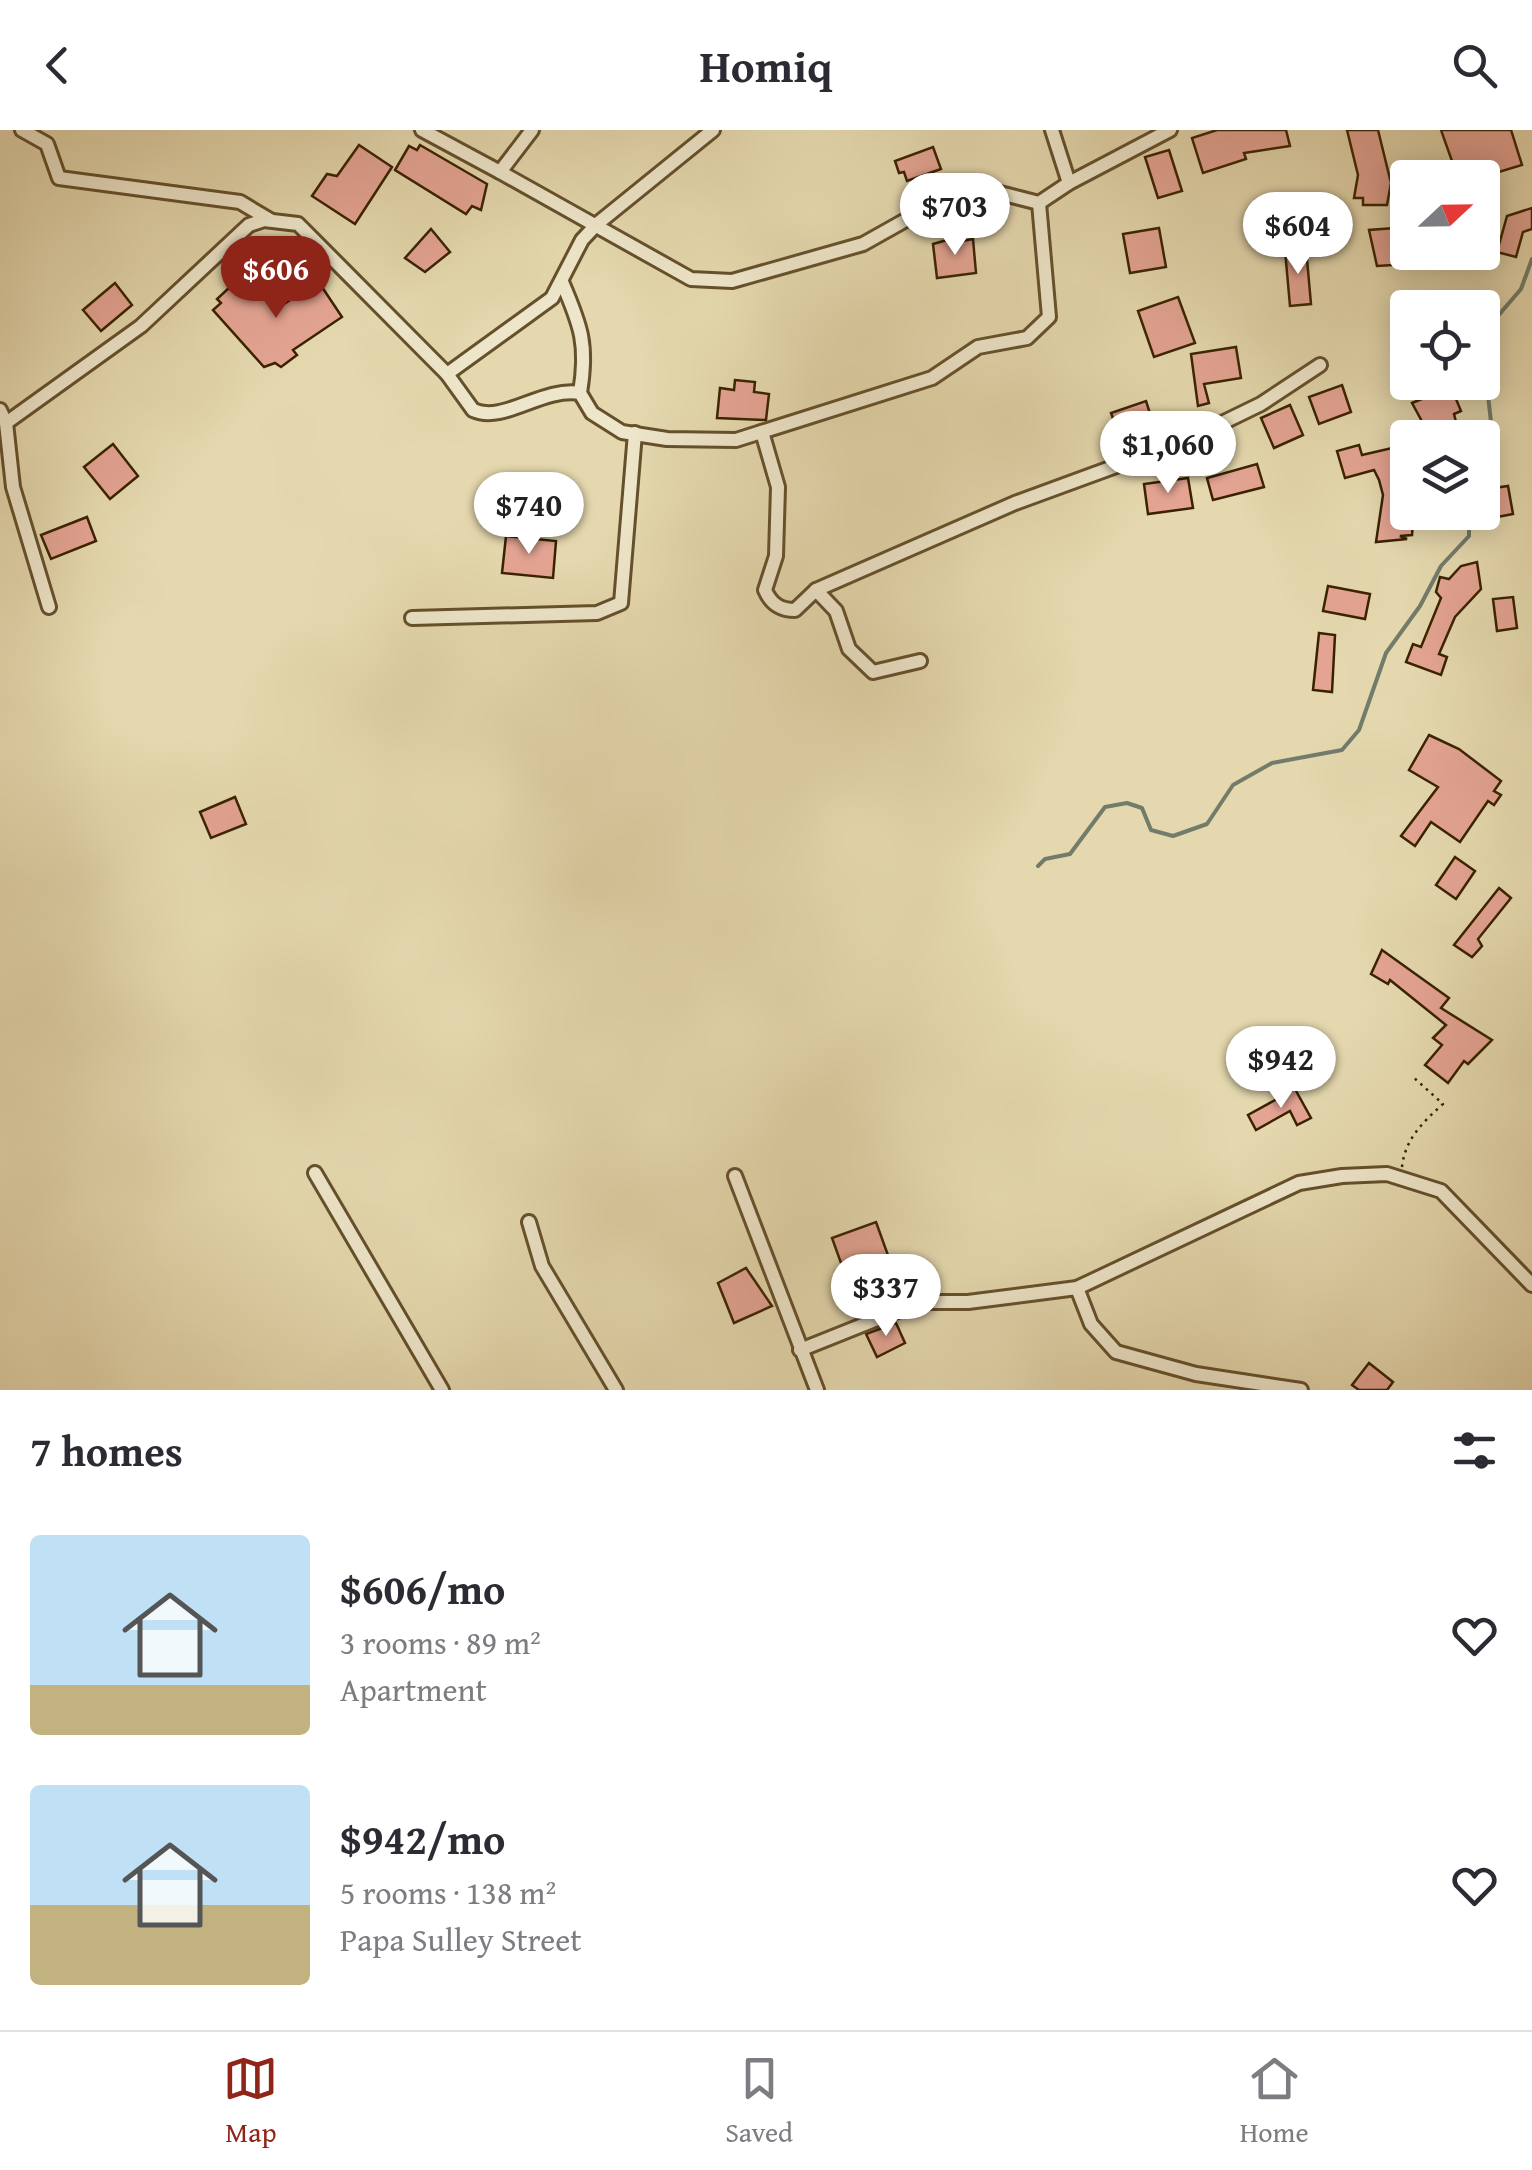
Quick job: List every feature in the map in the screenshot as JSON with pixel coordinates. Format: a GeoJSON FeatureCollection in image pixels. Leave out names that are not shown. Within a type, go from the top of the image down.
{"type":"FeatureCollection","features":[{"type":"Feature","properties":{"kind":"street"},"geometry":{"type":"LineString","coordinates":[[22,130],[47,144],[59,178],[240,202],[270,220],[298,224],[447,374],[473,410],[484,415],[554,391],[580,393],[604,423],[667,439],[736,440],[932,378],[978,348],[1027,338],[1049,317],[1040,203]]}},
{"type":"Feature","properties":{"kind":"street"},"geometry":{"type":"LineString","coordinates":[[422,130],[691,279],[732,280],[863,244],[920,212],[1000,192],[1040,203]]}},
{"type":"Feature","properties":{"kind":"street"},"geometry":{"type":"LineString","coordinates":[[500,172],[532,130]]}},
{"type":"Feature","properties":{"kind":"street"},"geometry":{"type":"LineString","coordinates":[[447,374],[540,309],[562,282],[576,250],[597,224],[713,130]]}},
{"type":"Feature","properties":{"kind":"street"},"geometry":{"type":"LineString","coordinates":[[1052,130],[1068,183]]}},
{"type":"Feature","properties":{"kind":"street"},"geometry":{"type":"LineString","coordinates":[[1040,203],[1068,183],[1170,130]]}},
{"type":"Feature","properties":{"kind":"street"},"geometry":{"type":"LineString","coordinates":[[49,607],[5,461],[3,416],[141,326],[249,226],[270,220]]}},
{"type":"Feature","properties":{"kind":"street"},"geometry":{"type":"LineString","coordinates":[[562,282],[584,336],[587,357],[580,393]]}},
{"type":"Feature","properties":{"kind":"street"},"geometry":{"type":"LineString","coordinates":[[762,432],[778,487],[776,556],[765,590],[775,605],[795,610],[816,590],[1015,503],[1187,440],[1260,404],[1320,365]]}},
{"type":"Feature","properties":{"kind":"street"},"geometry":{"type":"LineString","coordinates":[[412,618],[597,613],[621,603],[635,433]]}},
{"type":"Feature","properties":{"kind":"street"},"geometry":{"type":"LineString","coordinates":[[816,590],[836,611],[849,649],[865,668],[882,672],[920,661]]}},
{"type":"Feature","properties":{"kind":"street"},"geometry":{"type":"LineString","coordinates":[[315,1174],[442,1390]]}},
{"type":"Feature","properties":{"kind":"street"},"geometry":{"type":"LineString","coordinates":[[800,1350],[920,1302],[968,1302],[1078,1288],[1300,1183],[1386,1174],[1441,1191],[1532,1285]]}},
{"type":"Feature","properties":{"kind":"street"},"geometry":{"type":"LineString","coordinates":[[735,1176],[817,1390]]}},
{"type":"Feature","properties":{"kind":"street"},"geometry":{"type":"LineString","coordinates":[[528,1222],[542,1266],[616,1390]]}},
{"type":"Feature","properties":{"kind":"street"},"geometry":{"type":"LineString","coordinates":[[1078,1288],[1091,1324],[1116,1352],[1257,1387],[1301,1390]]}},
{"type":"Feature","properties":{"kind":"path"},"geometry":{"type":"LineString","coordinates":[[1401,1178],[1404,1152],[1411,1139],[1443,1104],[1412,1076]]}},
{"type":"Feature","properties":{"kind":"building"},"geometry":{"type":"Polygon","coordinates":[[[1217,130],[1286,130],[1290,146],[1244,153],[1246,159],[1203,173],[1192,138],[1217,130]]]}},
{"type":"Feature","properties":{"kind":"building"},"geometry":{"type":"Polygon","coordinates":[[[1347,130],[1378,130],[1390,179],[1387,205],[1363,205],[1363,198],[1354,198],[1358,175],[1347,130]]]}},
{"type":"Feature","properties":{"kind":"building"},"geometry":{"type":"Polygon","coordinates":[[[1441,130],[1511,130],[1522,165],[1500,172],[1500,160],[1452,160],[1441,130]]]}},
{"type":"Feature","properties":{"kind":"building"},"geometry":{"type":"Polygon","coordinates":[[[359,145],[392,167],[355,224],[312,196],[327,174],[337,176],[359,145]]]}},
{"type":"Feature","properties":{"kind":"building"},"geometry":{"type":"Polygon","coordinates":[[[420,145],[487,184],[481,210],[472,206],[466,214],[395,170],[409,146],[417,150],[420,145]]]}},
{"type":"Feature","properties":{"kind":"building"},"geometry":{"type":"Polygon","coordinates":[[[933,147],[941,169],[907,181],[904,172],[899,173],[895,161],[933,147]]]}},
{"type":"Feature","properties":{"kind":"building"},"geometry":{"type":"Polygon","coordinates":[[[1169,150],[1182,191],[1158,198],[1145,157],[1169,150]]]}},
{"type":"Feature","properties":{"kind":"building"},"geometry":{"type":"Polygon","coordinates":[[[1532,208],[1532,229],[1523,232],[1516,257],[1500,253],[1507,216],[1532,208]]]}},
{"type":"Feature","properties":{"kind":"building"},"geometry":{"type":"Polygon","coordinates":[[[1159,228],[1166,267],[1130,273],[1123,234],[1159,228]]]}},
{"type":"Feature","properties":{"kind":"building"},"geometry":{"type":"Polygon","coordinates":[[[1390,228],[1390,265],[1377,266],[1369,230],[1390,228]]]}},
{"type":"Feature","properties":{"kind":"building"},"geometry":{"type":"Polygon","coordinates":[[[431,229],[450,252],[425,272],[405,258],[431,229]]]}},
{"type":"Feature","properties":{"kind":"building"},"geometry":{"type":"Polygon","coordinates":[[[961,236],[962,241],[973,239],[976,273],[937,278],[933,244],[961,236]]]}},
{"type":"Feature","properties":{"kind":"building"},"geometry":{"type":"Polygon","coordinates":[[[1306,248],[1311,304],[1290,306],[1285,250],[1306,248]]]}},
{"type":"Feature","properties":{"kind":"building"},"geometry":{"type":"Polygon","coordinates":[[[249,281],[275,310],[318,281],[342,317],[293,350],[297,355],[281,367],[275,363],[264,367],[213,310],[221,303],[217,299],[232,285],[238,292],[249,281]]]}},
{"type":"Feature","properties":{"kind":"building"},"geometry":{"type":"Polygon","coordinates":[[[115,283],[132,305],[101,331],[83,310],[115,283]]]}},
{"type":"Feature","properties":{"kind":"building"},"geometry":{"type":"Polygon","coordinates":[[[1178,297],[1195,343],[1154,357],[1138,311],[1178,297]]]}},
{"type":"Feature","properties":{"kind":"building"},"geometry":{"type":"Polygon","coordinates":[[[1236,347],[1241,378],[1204,384],[1209,403],[1198,406],[1191,354],[1236,347]]]}},
{"type":"Feature","properties":{"kind":"building"},"geometry":{"type":"Polygon","coordinates":[[[735,380],[755,382],[754,392],[769,394],[766,420],[717,418],[720,388],[734,390],[735,380]]]}},
{"type":"Feature","properties":{"kind":"building"},"geometry":{"type":"Polygon","coordinates":[[[1342,385],[1351,412],[1319,424],[1309,397],[1342,385]]]}},
{"type":"Feature","properties":{"kind":"building"},"geometry":{"type":"Polygon","coordinates":[[[1456,400],[1461,411],[1454,414],[1456,420],[1421,420],[1412,403],[1456,400]]]}},
{"type":"Feature","properties":{"kind":"building"},"geometry":{"type":"Polygon","coordinates":[[[1146,401],[1154,426],[1120,438],[1111,413],[1146,401]]]}},
{"type":"Feature","properties":{"kind":"building"},"geometry":{"type":"Polygon","coordinates":[[[1290,405],[1303,435],[1274,448],[1261,418],[1290,405]]]}},
{"type":"Feature","properties":{"kind":"building"},"geometry":{"type":"Polygon","coordinates":[[[113,444],[138,476],[110,499],[84,467],[113,444]]]}},
{"type":"Feature","properties":{"kind":"building"},"geometry":{"type":"Polygon","coordinates":[[[1359,445],[1362,455],[1390,448],[1390,530],[1412,530],[1412,535],[1376,542],[1383,495],[1379,480],[1374,470],[1345,478],[1337,451],[1359,445]]]}},
{"type":"Feature","properties":{"kind":"building"},"geometry":{"type":"Polygon","coordinates":[[[1257,464],[1264,487],[1213,500],[1207,478],[1257,464]]]}},
{"type":"Feature","properties":{"kind":"building"},"geometry":{"type":"Polygon","coordinates":[[[1188,478],[1193,508],[1148,514],[1144,484],[1188,478]]]}},
{"type":"Feature","properties":{"kind":"building"},"geometry":{"type":"Polygon","coordinates":[[[1508,486],[1513,514],[1500,516],[1500,487],[1508,486]]]}},
{"type":"Feature","properties":{"kind":"building"},"geometry":{"type":"Polygon","coordinates":[[[87,517],[96,541],[51,559],[41,535],[87,517]]]}},
{"type":"Feature","properties":{"kind":"building"},"geometry":{"type":"Polygon","coordinates":[[[506,536],[556,541],[553,578],[502,573],[506,536]]]}},
{"type":"Feature","properties":{"kind":"building"},"geometry":{"type":"Polygon","coordinates":[[[1477,562],[1481,589],[1455,617],[1439,654],[1447,657],[1441,675],[1406,662],[1413,644],[1421,647],[1441,598],[1436,592],[1440,577],[1449,579],[1461,566],[1477,562]]]}},
{"type":"Feature","properties":{"kind":"building"},"geometry":{"type":"Polygon","coordinates":[[[1328,586],[1370,594],[1365,619],[1323,611],[1328,586]]]}},
{"type":"Feature","properties":{"kind":"building"},"geometry":{"type":"Polygon","coordinates":[[[1513,597],[1517,628],[1497,631],[1493,599],[1513,597]]]}},
{"type":"Feature","properties":{"kind":"building"},"geometry":{"type":"Polygon","coordinates":[[[1319,633],[1335,635],[1332,692],[1313,690],[1319,633]]]}},
{"type":"Feature","properties":{"kind":"building"},"geometry":{"type":"Polygon","coordinates":[[[1429,735],[1459,749],[1501,781],[1494,791],[1501,795],[1494,805],[1488,801],[1460,842],[1431,822],[1415,846],[1401,836],[1438,787],[1409,770],[1429,735]]]}},
{"type":"Feature","properties":{"kind":"building"},"geometry":{"type":"Polygon","coordinates":[[[235,797],[246,824],[211,838],[200,812],[235,797]]]}},
{"type":"Feature","properties":{"kind":"building"},"geometry":{"type":"Polygon","coordinates":[[[1455,857],[1475,871],[1456,899],[1436,885],[1455,857]]]}},
{"type":"Feature","properties":{"kind":"building"},"geometry":{"type":"Polygon","coordinates":[[[1499,888],[1511,898],[1478,939],[1482,946],[1472,957],[1454,945],[1499,888]]]}},
{"type":"Feature","properties":{"kind":"building"},"geometry":{"type":"Polygon","coordinates":[[[1382,950],[1449,998],[1441,1008],[1492,1040],[1468,1064],[1464,1061],[1448,1083],[1425,1065],[1442,1045],[1433,1038],[1446,1025],[1390,980],[1388,984],[1371,974],[1382,950]]]}},
{"type":"Feature","properties":{"kind":"building"},"geometry":{"type":"Polygon","coordinates":[[[1295,1089],[1311,1118],[1297,1125],[1290,1111],[1256,1130],[1248,1115],[1295,1089]]]}},
{"type":"Feature","properties":{"kind":"building"},"geometry":{"type":"Polygon","coordinates":[[[876,1222],[894,1272],[850,1288],[832,1238],[876,1222]]]}},
{"type":"Feature","properties":{"kind":"building"},"geometry":{"type":"Polygon","coordinates":[[[746,1268],[772,1306],[734,1323],[718,1283],[746,1268]]]}},
{"type":"Feature","properties":{"kind":"building"},"geometry":{"type":"Polygon","coordinates":[[[896,1323],[905,1343],[877,1357],[866,1334],[896,1323]]]}},
{"type":"Feature","properties":{"kind":"building"},"geometry":{"type":"Polygon","coordinates":[[[1369,1363],[1393,1382],[1387,1390],[1359,1390],[1352,1385],[1369,1363]]]}},
{"type":"Feature","properties":{"kind":"waterway"},"geometry":{"type":"LineString","coordinates":[[1491,420],[1484,360],[1497,317],[1521,289],[1532,259]]}},
{"type":"Feature","properties":{"kind":"waterway"},"geometry":{"type":"LineString","coordinates":[[1038,866],[1045,859],[1070,854],[1105,807],[1127,803],[1142,808],[1151,830],[1173,836],[1207,824],[1233,785],[1272,763],[1342,750],[1359,730],[1386,653],[1420,606],[1441,566],[1469,536],[1469,530]]}}]}
